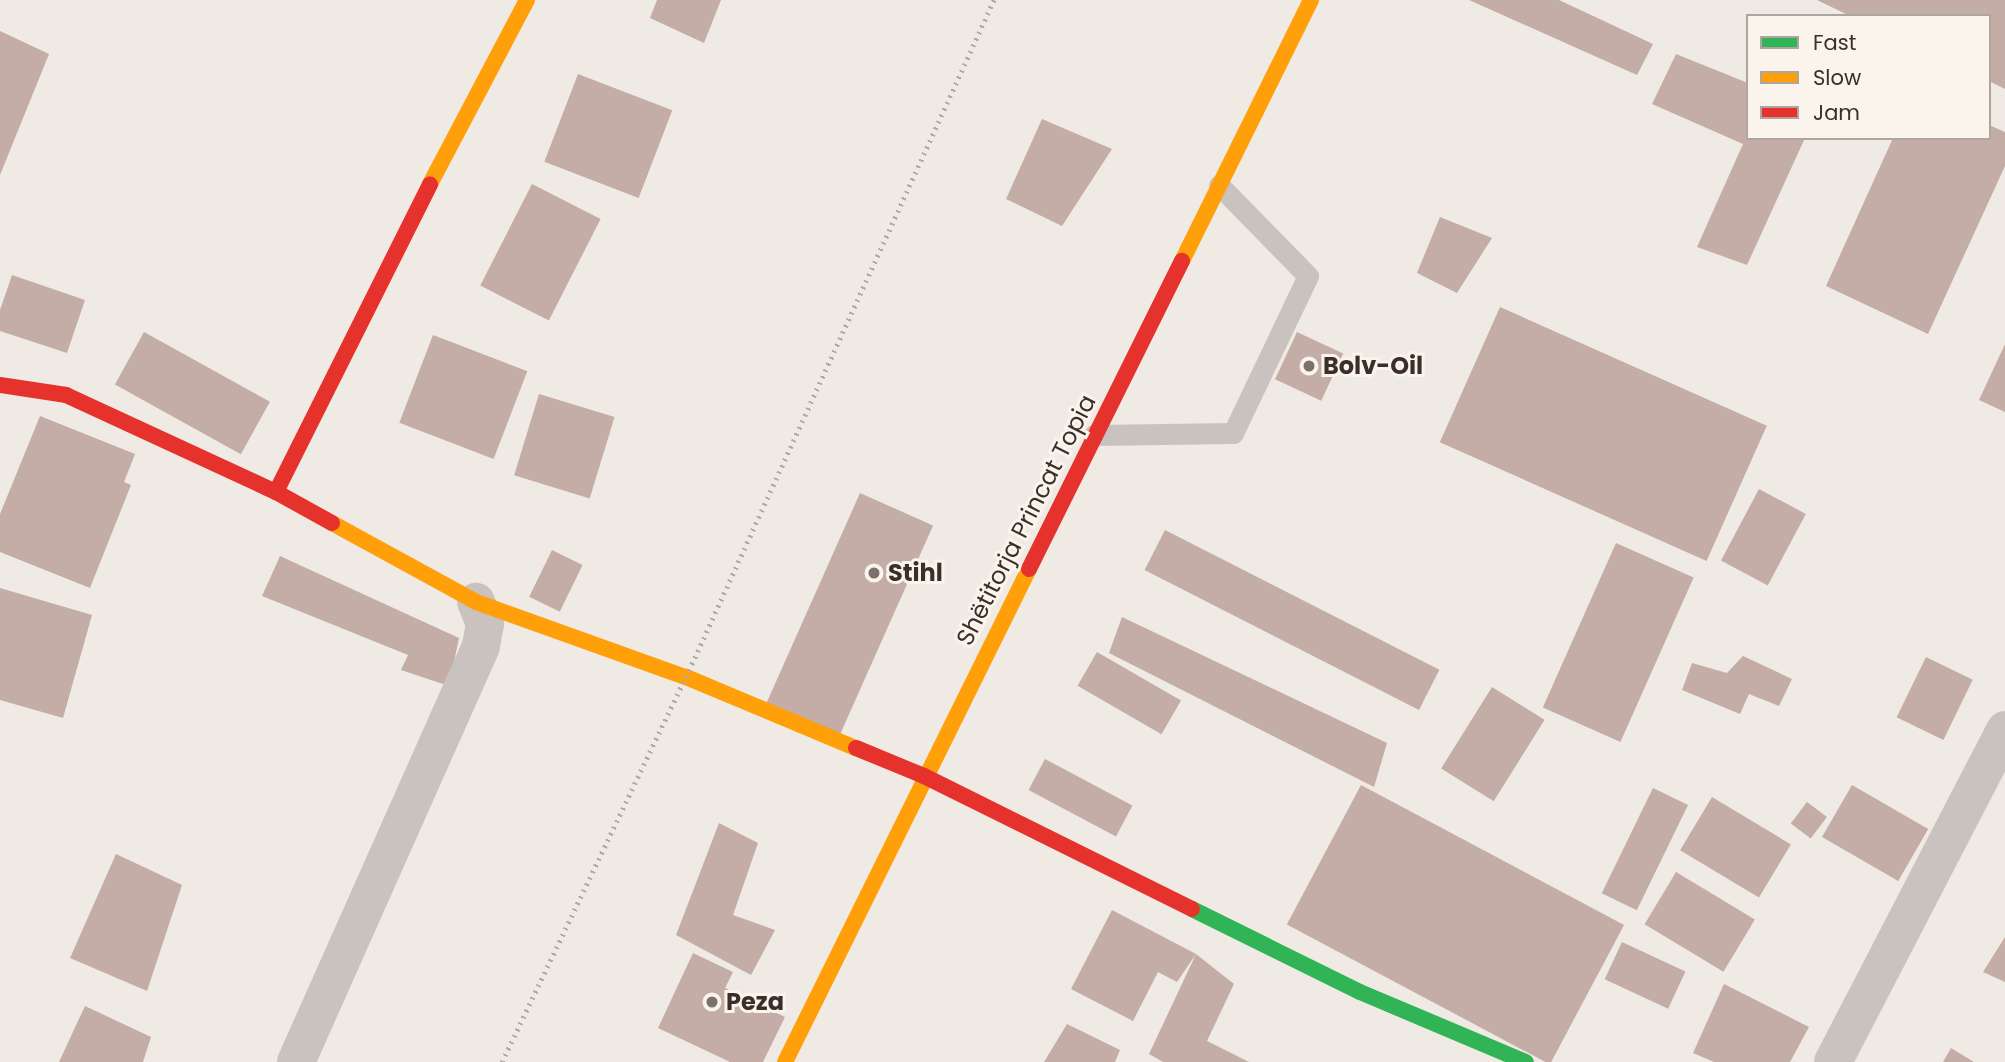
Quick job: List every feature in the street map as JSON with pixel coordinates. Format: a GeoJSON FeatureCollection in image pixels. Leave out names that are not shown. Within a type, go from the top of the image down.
{"type":"FeatureCollection","features":[{"type":"Feature","properties":{"kind":"street"},"geometry":{"type":"LineString","coordinates":[[276,492],[487,69],[527,0]]}},
{"type":"Feature","properties":{"kind":"street","name":"Shëtitorja Princat Topia"},"geometry":{"type":"LineString","coordinates":[[785,1062],[924,776],[1311,0]]}},
{"type":"Feature","properties":{"kind":"street"},"geometry":{"type":"LineString","coordinates":[[0,386],[66,394],[276,492],[476,602],[523,622],[686,677],[924,776],[1360,992],[1525,1062]]}},
{"type":"Feature","properties":{"kind":"street"},"geometry":{"type":"LineString","coordinates":[[296,1062],[481,646],[485,624],[476,602]]}},
{"type":"Feature","properties":{"kind":"street"},"geometry":{"type":"LineString","coordinates":[[481,646],[523,622]]}},
{"type":"Feature","properties":{"kind":"street"},"geometry":{"type":"LineString","coordinates":[[1833,1062],[2005,730]]}},
{"type":"Feature","properties":{"kind":"lane"},"geometry":{"type":"LineString","coordinates":[[1094,435],[1233,433],[1308,276],[1219,185]]}},
{"type":"Feature","properties":{"kind":"building"},"geometry":{"type":"Polygon","coordinates":[[[657,0],[721,0],[704,43],[650,18],[657,0]]]}},
{"type":"Feature","properties":{"kind":"building"},"geometry":{"type":"Polygon","coordinates":[[[1469,0],[1559,0],[1653,44],[1637,75],[1469,0]]]}},
{"type":"Feature","properties":{"kind":"building"},"geometry":{"type":"Polygon","coordinates":[[[1817,0],[2005,0],[2005,89],[1991,82],[1991,14],[1846,14],[1817,0]]]}},
{"type":"Feature","properties":{"kind":"building"},"geometry":{"type":"Polygon","coordinates":[[[0,31],[49,54],[0,175],[0,31]]]}},
{"type":"Feature","properties":{"kind":"building"},"geometry":{"type":"Polygon","coordinates":[[[1676,54],[1746,82],[1746,140],[1804,140],[1747,265],[1697,247],[1743,144],[1652,104],[1676,54]]]}},
{"type":"Feature","properties":{"kind":"building"},"geometry":{"type":"Polygon","coordinates":[[[578,74],[672,110],[639,198],[544,162],[578,74]]]}},
{"type":"Feature","properties":{"kind":"building"},"geometry":{"type":"Polygon","coordinates":[[[1042,119],[1112,149],[1062,226],[1006,199],[1042,119]]]}},
{"type":"Feature","properties":{"kind":"building"},"geometry":{"type":"Polygon","coordinates":[[[1991,126],[2005,132],[2005,166],[1928,334],[1826,286],[1892,140],[1991,140],[1991,126]]]}},
{"type":"Feature","properties":{"kind":"building"},"geometry":{"type":"Polygon","coordinates":[[[532,184],[601,219],[549,321],[480,286],[532,184]]]}},
{"type":"Feature","properties":{"kind":"building"},"geometry":{"type":"Polygon","coordinates":[[[1440,217],[1492,238],[1457,293],[1417,273],[1440,217]]]}},
{"type":"Feature","properties":{"kind":"building"},"geometry":{"type":"Polygon","coordinates":[[[12,275],[85,300],[67,353],[0,331],[0,310],[12,275]]]}},
{"type":"Feature","properties":{"kind":"building"},"geometry":{"type":"Polygon","coordinates":[[[1500,307],[1767,426],[1707,561],[1440,442],[1500,307]]]}},
{"type":"Feature","properties":{"kind":"building"},"geometry":{"type":"Polygon","coordinates":[[[144,332],[270,402],[241,454],[115,384],[144,332]]]}},
{"type":"Feature","properties":{"kind":"building","name":"Bolv-Oil"},"geometry":{"type":"Polygon","coordinates":[[[1297,332],[1343,354],[1321,401],[1275,379],[1297,332]]]}},
{"type":"Feature","properties":{"kind":"building"},"geometry":{"type":"Polygon","coordinates":[[[433,335],[527,371],[494,459],[399,423],[433,335]]]}},
{"type":"Feature","properties":{"kind":"building"},"geometry":{"type":"Polygon","coordinates":[[[2005,344],[2005,412],[1979,400],[2005,344]]]}},
{"type":"Feature","properties":{"kind":"building"},"geometry":{"type":"Polygon","coordinates":[[[539,394],[615,417],[590,498],[514,475],[539,394]]]}},
{"type":"Feature","properties":{"kind":"building"},"geometry":{"type":"Polygon","coordinates":[[[40,416],[135,454],[124,482],[131,485],[90,588],[0,552],[0,514],[40,416]]]}},
{"type":"Feature","properties":{"kind":"building"},"geometry":{"type":"Polygon","coordinates":[[[1759,489],[1806,514],[1768,585],[1721,561],[1759,489]]]}},
{"type":"Feature","properties":{"kind":"building","name":"Stihl"},"geometry":{"type":"Polygon","coordinates":[[[860,493],[933,526],[838,739],[765,707],[860,493]]]}},
{"type":"Feature","properties":{"kind":"building"},"geometry":{"type":"Polygon","coordinates":[[[1165,530],[1439,670],[1419,710],[1145,570],[1165,530]]]}},
{"type":"Feature","properties":{"kind":"building"},"geometry":{"type":"Polygon","coordinates":[[[1616,543],[1694,578],[1620,742],[1543,707],[1616,543]]]}},
{"type":"Feature","properties":{"kind":"building"},"geometry":{"type":"Polygon","coordinates":[[[552,550],[583,565],[560,612],[529,597],[552,550]]]}},
{"type":"Feature","properties":{"kind":"building"},"geometry":{"type":"Polygon","coordinates":[[[280,556],[459,638],[449,686],[401,670],[408,655],[262,596],[280,556]]]}},
{"type":"Feature","properties":{"kind":"building"},"geometry":{"type":"Polygon","coordinates":[[[0,588],[92,615],[63,718],[0,700],[0,588]]]}},
{"type":"Feature","properties":{"kind":"building"},"geometry":{"type":"Polygon","coordinates":[[[1122,617],[1387,743],[1374,787],[1109,653],[1122,617]]]}},
{"type":"Feature","properties":{"kind":"building"},"geometry":{"type":"Polygon","coordinates":[[[1097,652],[1181,700],[1162,734],[1078,686],[1097,652]]]}},
{"type":"Feature","properties":{"kind":"building"},"geometry":{"type":"Polygon","coordinates":[[[1743,656],[1792,679],[1779,706],[1749,694],[1740,714],[1682,690],[1692,663],[1727,673],[1743,656]]]}},
{"type":"Feature","properties":{"kind":"building"},"geometry":{"type":"Polygon","coordinates":[[[1926,657],[1973,680],[1943,740],[1897,717],[1926,657]]]}},
{"type":"Feature","properties":{"kind":"building"},"geometry":{"type":"Polygon","coordinates":[[[1492,687],[1545,720],[1494,801],[1441,768],[1492,687]]]}},
{"type":"Feature","properties":{"kind":"building"},"geometry":{"type":"Polygon","coordinates":[[[1045,759],[1132,805],[1116,836],[1029,790],[1045,759]]]}},
{"type":"Feature","properties":{"kind":"building"},"geometry":{"type":"Polygon","coordinates":[[[1361,785],[1624,925],[1551,1062],[1545,1062],[1287,925],[1361,785]]]}},
{"type":"Feature","properties":{"kind":"building"},"geometry":{"type":"Polygon","coordinates":[[[1852,785],[1928,829],[1898,881],[1822,837],[1852,785]]]}},
{"type":"Feature","properties":{"kind":"building"},"geometry":{"type":"Polygon","coordinates":[[[1653,788],[1688,805],[1637,910],[1602,893],[1653,788]]]}},
{"type":"Feature","properties":{"kind":"building"},"geometry":{"type":"Polygon","coordinates":[[[1712,797],[1791,844],[1759,898],[1680,850],[1712,797]]]}},
{"type":"Feature","properties":{"kind":"building"},"geometry":{"type":"Polygon","coordinates":[[[1807,802],[1827,817],[1811,839],[1791,824],[1807,802]]]}},
{"type":"Feature","properties":{"kind":"building"},"geometry":{"type":"Polygon","coordinates":[[[719,823],[758,843],[733,915],[775,930],[751,975],[676,935],[719,823]]]}},
{"type":"Feature","properties":{"kind":"building"},"geometry":{"type":"Polygon","coordinates":[[[116,854],[182,885],[147,991],[70,958],[116,854]]]}},
{"type":"Feature","properties":{"kind":"building"},"geometry":{"type":"Polygon","coordinates":[[[1676,872],[1755,919],[1723,972],[1645,924],[1676,872]]]}},
{"type":"Feature","properties":{"kind":"building"},"geometry":{"type":"Polygon","coordinates":[[[1112,910],[1196,954],[1177,982],[1158,972],[1133,1021],[1071,989],[1112,910]]]}},
{"type":"Feature","properties":{"kind":"building"},"geometry":{"type":"Polygon","coordinates":[[[2005,937],[2005,982],[1983,972],[2005,937]]]}},
{"type":"Feature","properties":{"kind":"building"},"geometry":{"type":"Polygon","coordinates":[[[1622,942],[1685,972],[1668,1009],[1605,979],[1622,942]]]}},
{"type":"Feature","properties":{"kind":"building","name":"Peza"},"geometry":{"type":"Polygon","coordinates":[[[693,953],[733,972],[725,988],[785,1017],[763,1062],[730,1062],[658,1028],[693,953]]]}},
{"type":"Feature","properties":{"kind":"building"},"geometry":{"type":"Polygon","coordinates":[[[1196,954],[1234,984],[1207,1041],[1249,1062],[1163,1062],[1149,1054],[1196,954]]]}},
{"type":"Feature","properties":{"kind":"building"},"geometry":{"type":"Polygon","coordinates":[[[1724,984],[1809,1027],[1790,1062],[1714,1062],[1693,1053],[1724,984]]]}},
{"type":"Feature","properties":{"kind":"building"},"geometry":{"type":"Polygon","coordinates":[[[85,1006],[151,1037],[143,1062],[59,1062],[85,1006]]]}},
{"type":"Feature","properties":{"kind":"building"},"geometry":{"type":"Polygon","coordinates":[[[1067,1024],[1120,1050],[1115,1062],[1044,1062],[1067,1024]]]}},
{"type":"Feature","properties":{"kind":"building"},"geometry":{"type":"Polygon","coordinates":[[[1951,1048],[1974,1062],[1943,1062],[1951,1048]]]}},
{"type":"Feature","properties":{"kind":"railway"},"geometry":{"type":"LineString","coordinates":[[502,1062],[686,677],[994,0]]}},
{"type":"Feature","properties":{"kind":"traffic: fast"},"geometry":{"type":"LineString","coordinates":[[1192,909],[1360,992],[1526,1062]]}},
{"type":"Feature","properties":{"kind":"traffic: slow"},"geometry":{"type":"LineString","coordinates":[[430,184],[527,0]]}},
{"type":"Feature","properties":{"kind":"traffic: slow"},"geometry":{"type":"LineString","coordinates":[[1182,261],[1311,0]]}},
{"type":"Feature","properties":{"kind":"traffic: slow"},"geometry":{"type":"LineString","coordinates":[[332,523],[476,602],[686,677],[856,748]]}},
{"type":"Feature","properties":{"kind":"traffic: slow"},"geometry":{"type":"LineString","coordinates":[[785,1062],[1029,569]]}},
{"type":"Feature","properties":{"kind":"traffic: jam"},"geometry":{"type":"LineString","coordinates":[[276,492],[430,184]]}},
{"type":"Feature","properties":{"kind":"traffic: jam"},"geometry":{"type":"LineString","coordinates":[[1029,569],[1182,261]]}},
{"type":"Feature","properties":{"kind":"traffic: jam"},"geometry":{"type":"LineString","coordinates":[[0,385],[66,395],[276,492],[332,523]]}},
{"type":"Feature","properties":{"kind":"traffic: jam"},"geometry":{"type":"LineString","coordinates":[[856,748],[924,776],[1192,909]]}},
{"type":"Feature","properties":{"kind":"place","name":"Bolv-Oil"},"geometry":{"type":"Point","coordinates":[1309,366]}},
{"type":"Feature","properties":{"kind":"place","name":"Stihl"},"geometry":{"type":"Point","coordinates":[874,573]}},
{"type":"Feature","properties":{"kind":"place","name":"Peza"},"geometry":{"type":"Point","coordinates":[712,1002]}}]}
